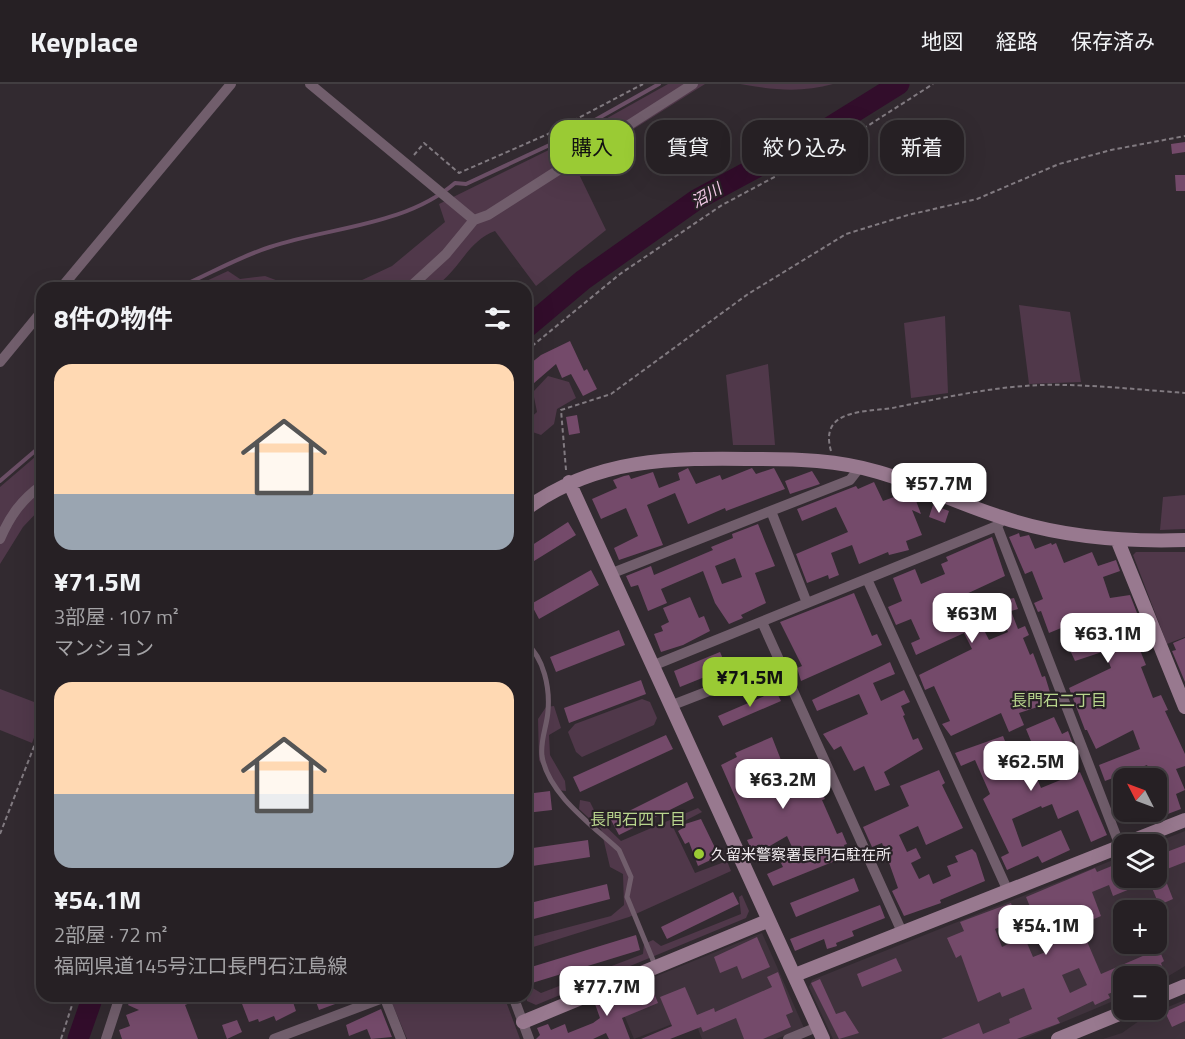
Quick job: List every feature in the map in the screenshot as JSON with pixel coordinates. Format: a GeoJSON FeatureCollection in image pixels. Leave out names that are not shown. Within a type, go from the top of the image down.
{"type":"FeatureCollection","features":[{"type":"Feature","properties":{"kind":"street"},"geometry":{"type":"LineString","coordinates":[[66,282],[231,84]]}},
{"type":"Feature","properties":{"kind":"street"},"geometry":{"type":"LineString","coordinates":[[310,84],[474,220]]}},
{"type":"Feature","properties":{"kind":"street"},"geometry":{"type":"LineString","coordinates":[[416,282],[439,261],[474,220],[488,215],[693,84]]}},
{"type":"Feature","properties":{"kind":"street"},"geometry":{"type":"LineString","coordinates":[[0,362],[36,318]]}},
{"type":"Feature","properties":{"kind":"street"},"geometry":{"type":"LineString","coordinates":[[532,505],[569,482],[631,464],[717,457],[834,462],[906,481],[1000,522],[1117,539],[1185,540]]}},
{"type":"Feature","properties":{"kind":"street"},"geometry":{"type":"LineString","coordinates":[[610,574],[850,480],[860,467]]}},
{"type":"Feature","properties":{"kind":"street"},"geometry":{"type":"LineString","coordinates":[[569,482],[767,921],[795,975],[820,1033],[788,1039]]}},
{"type":"Feature","properties":{"kind":"street"},"geometry":{"type":"LineString","coordinates":[[0,539],[10,516],[27,496],[36,489]]}},
{"type":"Feature","properties":{"kind":"street"},"geometry":{"type":"LineString","coordinates":[[771,511],[807,603]]}},
{"type":"Feature","properties":{"kind":"street"},"geometry":{"type":"LineString","coordinates":[[652,666],[867,579],[1000,522]]}},
{"type":"Feature","properties":{"kind":"street"},"geometry":{"type":"LineString","coordinates":[[1000,522],[1118,834]]}},
{"type":"Feature","properties":{"kind":"street"},"geometry":{"type":"LineString","coordinates":[[1117,539],[1184,700]]}},
{"type":"Feature","properties":{"kind":"street"},"geometry":{"type":"LineString","coordinates":[[867,579],[1007,890]]}},
{"type":"Feature","properties":{"kind":"street"},"geometry":{"type":"LineString","coordinates":[[762,622],[902,932]]}},
{"type":"Feature","properties":{"kind":"street"},"geometry":{"type":"LineString","coordinates":[[670,706],[781,663]]}},
{"type":"Feature","properties":{"kind":"street"},"geometry":{"type":"LineString","coordinates":[[1150,834],[1185,820]]}},
{"type":"Feature","properties":{"kind":"street"},"geometry":{"type":"LineString","coordinates":[[795,975],[1113,849]]}},
{"type":"Feature","properties":{"kind":"street"},"geometry":{"type":"LineString","coordinates":[[523,1022],[767,921]]}},
{"type":"Feature","properties":{"kind":"street"},"geometry":{"type":"LineString","coordinates":[[1167,993],[1185,986]]}},
{"type":"Feature","properties":{"kind":"street"},"geometry":{"type":"LineString","coordinates":[[106,1039],[118,1002]]}},
{"type":"Feature","properties":{"kind":"street"},"geometry":{"type":"LineString","coordinates":[[274,1039],[370,1002]]}},
{"type":"Feature","properties":{"kind":"street"},"geometry":{"type":"LineString","coordinates":[[388,1002],[401,1039]]}},
{"type":"Feature","properties":{"kind":"street"},"geometry":{"type":"LineString","coordinates":[[515,1002],[530,1039]]}},
{"type":"Feature","properties":{"kind":"street"},"geometry":{"type":"LineString","coordinates":[[1058,1039],[1113,1017]]}},
{"type":"Feature","properties":{"kind":"lane"},"geometry":{"type":"LineString","coordinates":[[532,650],[538,656],[548,691],[548,712],[543,730],[542,757],[560,795],[619,850],[625,860],[631,877],[627,897],[656,967]]}},
{"type":"Feature","properties":{"kind":"path"},"geometry":{"type":"LineString","coordinates":[[406,164],[424,143],[459,173],[548,134],[643,84]]}},
{"type":"Feature","properties":{"kind":"path"},"geometry":{"type":"LineString","coordinates":[[532,346],[620,274],[722,205],[855,134],[933,84]]}},
{"type":"Feature","properties":{"kind":"path"},"geometry":{"type":"LineString","coordinates":[[569,482],[561,410],[611,394],[748,294],[846,234],[908,215],[977,199],[1059,164],[1185,136]]}},
{"type":"Feature","properties":{"kind":"path"},"geometry":{"type":"LineString","coordinates":[[834,462],[827,438],[829,430],[840,419],[862,409],[894,408],[963,393],[1064,385],[1185,393]]}},
{"type":"Feature","properties":{"kind":"path"},"geometry":{"type":"LineString","coordinates":[[0,834],[36,741]]}},
{"type":"Feature","properties":{"kind":"path"},"geometry":{"type":"LineString","coordinates":[[61,1039],[73,1002]]}},
{"type":"Feature","properties":{"kind":"shaded area"},"geometry":{"type":"Polygon","coordinates":[[[668,84],[705,84],[646,120],[634,129],[634,120],[604,120],[668,84]]]}},
{"type":"Feature","properties":{"kind":"shaded area"},"geometry":{"type":"Polygon","coordinates":[[[740,84],[833,84],[810,89],[787,90],[740,84]]]}},
{"type":"Feature","properties":{"kind":"shaded area"},"geometry":{"type":"Polygon","coordinates":[[[550,149],[550,174],[579,174],[606,230],[536,286],[495,231],[477,242],[442,282],[358,282],[392,266],[445,222],[439,204],[550,149]]]}},
{"type":"Feature","properties":{"kind":"shaded area"},"geometry":{"type":"Polygon","coordinates":[[[228,271],[240,279],[265,276],[281,282],[204,282],[228,271]]]}},
{"type":"Feature","properties":{"kind":"shaded area"},"geometry":{"type":"Polygon","coordinates":[[[1019,305],[1070,312],[1081,382],[1029,384],[1019,305]]]}},
{"type":"Feature","properties":{"kind":"shaded area"},"geometry":{"type":"Polygon","coordinates":[[[945,316],[948,393],[911,398],[904,323],[945,316]]]}},
{"type":"Feature","properties":{"kind":"shaded area"},"geometry":{"type":"Polygon","coordinates":[[[768,364],[775,445],[733,445],[726,375],[768,364]]]}},
{"type":"Feature","properties":{"kind":"shaded area"},"geometry":{"type":"Polygon","coordinates":[[[548,376],[569,382],[576,398],[557,409],[554,424],[541,435],[532,432],[532,416],[537,412],[533,392],[548,376]]]}},
{"type":"Feature","properties":{"kind":"shaded area"},"geometry":{"type":"Polygon","coordinates":[[[36,456],[36,513],[23,527],[0,564],[0,487],[36,456]]]}},
{"type":"Feature","properties":{"kind":"shaded area"},"geometry":{"type":"Polygon","coordinates":[[[1185,495],[1185,529],[1160,530],[1163,497],[1185,495]]]}},
{"type":"Feature","properties":{"kind":"shaded area"},"geometry":{"type":"Polygon","coordinates":[[[1136,552],[1185,552],[1185,637],[1167,644],[1133,555],[1136,552]]]}},
{"type":"Feature","properties":{"kind":"shaded area"},"geometry":{"type":"Polygon","coordinates":[[[0,689],[36,703],[36,732],[32,743],[0,730],[0,689]]]}},
{"type":"Feature","properties":{"kind":"shaded area"},"geometry":{"type":"Polygon","coordinates":[[[642,699],[650,702],[657,718],[654,725],[582,757],[576,752],[568,732],[575,724],[642,699]]]}},
{"type":"Feature","properties":{"kind":"shaded area"},"geometry":{"type":"Polygon","coordinates":[[[554,706],[561,728],[549,735],[550,755],[565,781],[566,791],[556,790],[539,760],[538,719],[546,707],[554,706]]]}},
{"type":"Feature","properties":{"kind":"shaded area"},"geometry":{"type":"Polygon","coordinates":[[[580,800],[590,802],[599,820],[621,841],[698,808],[702,812],[673,827],[695,873],[727,861],[731,871],[629,917],[532,947],[532,937],[611,916],[624,905],[623,874],[610,867],[601,829],[579,809],[580,800]]]}},
{"type":"Feature","properties":{"kind":"shaded area"},"geometry":{"type":"Polygon","coordinates":[[[1185,831],[1185,966],[1167,977],[1167,966],[1113,966],[1113,1001],[1023,1039],[833,1039],[809,987],[812,980],[1113,860],[1113,888],[1167,888],[1167,838],[1185,831]]]}},
{"type":"Feature","properties":{"kind":"shaded area"},"geometry":{"type":"Polygon","coordinates":[[[742,895],[749,911],[746,918],[536,1005],[529,1002],[532,1002],[532,988],[541,993],[643,954],[644,944],[653,940],[661,946],[741,914],[739,897],[742,895]]]}},
{"type":"Feature","properties":{"kind":"shaded area"},"geometry":{"type":"Polygon","coordinates":[[[762,933],[804,1028],[776,1039],[702,1039],[693,1016],[634,1039],[615,993],[762,933]]]}},
{"type":"Feature","properties":{"kind":"shaded area"},"geometry":{"type":"Polygon","coordinates":[[[1185,1000],[1185,1039],[1103,1039],[1122,1033],[1140,1020],[1167,1020],[1167,1007],[1185,1000]]]}},
{"type":"Feature","properties":{"kind":"shaded area"},"geometry":{"type":"Polygon","coordinates":[[[506,1002],[520,1039],[407,1039],[392,1003],[506,1002]]]}},
{"type":"Feature","properties":{"kind":"building"},"geometry":{"type":"Polygon","coordinates":[[[1185,142],[1185,152],[1172,154],[1171,144],[1185,142]]]}},
{"type":"Feature","properties":{"kind":"building"},"geometry":{"type":"Polygon","coordinates":[[[1175,175],[1185,175],[1185,191],[1176,191],[1175,175]]]}},
{"type":"Feature","properties":{"kind":"building"},"geometry":{"type":"Polygon","coordinates":[[[570,341],[584,371],[587,369],[597,389],[583,396],[571,374],[562,378],[556,364],[532,385],[532,362],[541,355],[570,341]]]}},
{"type":"Feature","properties":{"kind":"building"},"geometry":{"type":"Polygon","coordinates":[[[577,415],[580,433],[569,435],[566,417],[577,415]]]}},
{"type":"Feature","properties":{"kind":"building"},"geometry":{"type":"Polygon","coordinates":[[[688,468],[696,484],[720,475],[722,480],[752,468],[756,474],[774,468],[785,489],[726,511],[725,508],[688,524],[675,493],[647,505],[663,545],[619,560],[614,548],[638,536],[626,508],[601,519],[592,499],[617,488],[613,480],[624,476],[629,475],[631,479],[653,472],[659,488],[680,480],[678,473],[688,468]]]}},
{"type":"Feature","properties":{"kind":"building"},"geometry":{"type":"Polygon","coordinates":[[[812,471],[820,484],[790,494],[785,481],[812,471]]]}},
{"type":"Feature","properties":{"kind":"building"},"geometry":{"type":"Polygon","coordinates":[[[874,482],[883,501],[905,493],[908,500],[915,498],[921,514],[912,510],[922,535],[906,541],[909,550],[889,555],[888,552],[859,564],[852,545],[831,553],[839,575],[829,579],[828,575],[807,583],[796,554],[848,532],[836,507],[802,521],[797,509],[856,486],[858,489],[874,482]]]}},
{"type":"Feature","properties":{"kind":"building"},"geometry":{"type":"Polygon","coordinates":[[[933,505],[949,511],[945,523],[929,517],[933,505]]]}},
{"type":"Feature","properties":{"kind":"building"},"geometry":{"type":"Polygon","coordinates":[[[568,522],[576,535],[532,562],[532,545],[568,522]]]}},
{"type":"Feature","properties":{"kind":"building"},"geometry":{"type":"Polygon","coordinates":[[[758,524],[775,566],[755,573],[766,603],[741,615],[743,618],[729,624],[715,603],[703,571],[661,589],[667,603],[648,611],[638,585],[631,587],[626,576],[651,566],[654,575],[713,550],[711,547],[733,538],[732,534],[758,524]],[[735,558],[715,566],[722,584],[742,577],[735,558]]]}},
{"type":"Feature","properties":{"kind":"building"},"geometry":{"type":"Polygon","coordinates":[[[1019,533],[1020,537],[1029,535],[1035,549],[1056,543],[1064,563],[1092,552],[1098,566],[1116,560],[1120,571],[1103,577],[1110,598],[1130,595],[1148,641],[1138,645],[1146,665],[1141,667],[1153,698],[1161,695],[1168,710],[1165,711],[1185,754],[1185,766],[1176,769],[1185,790],[1176,794],[1181,809],[1167,814],[1167,768],[1148,768],[1147,765],[1139,768],[1113,768],[1113,778],[1105,781],[1099,765],[1140,749],[1133,730],[1096,749],[1085,730],[1069,688],[1111,668],[1105,651],[1075,661],[1069,648],[1095,637],[1088,617],[1049,633],[1041,611],[1038,612],[1034,603],[1043,599],[1032,571],[1025,574],[1009,537],[1019,533]]]}},
{"type":"Feature","properties":{"kind":"building"},"geometry":{"type":"Polygon","coordinates":[[[992,537],[1005,576],[947,603],[955,620],[975,612],[989,640],[1008,632],[995,602],[1014,598],[1018,609],[1011,611],[1018,629],[1025,626],[1029,635],[1023,638],[1030,655],[1033,653],[1042,677],[1045,676],[1053,702],[1019,713],[1024,725],[1009,732],[1001,713],[951,736],[942,724],[950,721],[934,686],[925,690],[919,675],[972,649],[964,633],[916,655],[911,643],[920,639],[911,619],[896,625],[888,607],[902,601],[893,578],[915,569],[921,584],[945,574],[941,564],[948,561],[946,557],[992,537]]]}},
{"type":"Feature","properties":{"kind":"building"},"geometry":{"type":"Polygon","coordinates":[[[591,570],[599,585],[539,619],[532,603],[591,570]]]}},
{"type":"Feature","properties":{"kind":"building"},"geometry":{"type":"Polygon","coordinates":[[[854,593],[872,636],[877,634],[882,645],[801,681],[797,668],[802,666],[780,622],[854,593]]]}},
{"type":"Feature","properties":{"kind":"building"},"geometry":{"type":"Polygon","coordinates":[[[690,597],[699,618],[704,616],[710,631],[683,645],[661,652],[654,634],[663,631],[661,626],[669,622],[663,608],[690,597]]]}},
{"type":"Feature","properties":{"kind":"building"},"geometry":{"type":"Polygon","coordinates":[[[619,630],[625,645],[556,672],[550,657],[619,630]]]}},
{"type":"Feature","properties":{"kind":"building"},"geometry":{"type":"Polygon","coordinates":[[[1185,638],[1185,682],[1172,651],[1176,650],[1173,643],[1185,638]]]}},
{"type":"Feature","properties":{"kind":"building"},"geometry":{"type":"Polygon","coordinates":[[[720,652],[727,668],[680,687],[674,671],[720,652]]]}},
{"type":"Feature","properties":{"kind":"building"},"geometry":{"type":"Polygon","coordinates":[[[890,662],[895,674],[873,683],[881,701],[904,690],[910,702],[901,706],[905,715],[903,716],[913,740],[918,738],[923,749],[884,772],[890,785],[875,791],[864,766],[854,771],[841,746],[834,750],[823,734],[868,714],[859,694],[817,711],[812,700],[890,662]]]}},
{"type":"Feature","properties":{"kind":"building"},"geometry":{"type":"Polygon","coordinates":[[[641,680],[646,694],[569,723],[564,708],[641,680]]]}},
{"type":"Feature","properties":{"kind":"building"},"geometry":{"type":"Polygon","coordinates":[[[776,691],[781,701],[723,726],[718,716],[776,691]]]}},
{"type":"Feature","properties":{"kind":"building"},"geometry":{"type":"Polygon","coordinates":[[[1054,717],[1062,734],[1068,731],[1074,747],[1057,751],[1056,748],[1034,759],[1038,769],[1034,771],[1041,788],[1080,772],[1107,835],[1091,842],[1078,810],[1058,819],[1052,804],[1042,808],[1041,806],[1012,819],[1022,847],[1061,830],[1070,850],[1042,863],[1038,856],[1007,870],[1001,857],[1009,853],[983,799],[990,794],[975,760],[961,766],[955,753],[1003,736],[1011,756],[1033,746],[1026,729],[1054,717]]]}},
{"type":"Feature","properties":{"kind":"building"},"geometry":{"type":"Polygon","coordinates":[[[666,735],[673,749],[580,792],[573,777],[666,735]]]}},
{"type":"Feature","properties":{"kind":"building"},"geometry":{"type":"Polygon","coordinates":[[[772,737],[788,778],[809,768],[825,799],[822,800],[837,834],[842,832],[847,844],[844,845],[845,849],[832,854],[835,861],[773,886],[767,874],[783,867],[781,863],[796,856],[787,836],[754,855],[747,840],[753,838],[721,765],[737,757],[735,753],[772,737]]]}},
{"type":"Feature","properties":{"kind":"building"},"geometry":{"type":"Polygon","coordinates":[[[939,770],[945,783],[942,785],[963,828],[926,845],[918,826],[899,835],[907,852],[916,848],[921,858],[911,863],[919,879],[929,874],[933,884],[951,876],[947,866],[958,862],[955,856],[972,849],[976,853],[985,881],[940,900],[941,903],[904,916],[892,891],[898,888],[882,843],[872,847],[863,827],[909,806],[900,786],[939,770]]]}},
{"type":"Feature","properties":{"kind":"building"},"geometry":{"type":"Polygon","coordinates":[[[687,782],[694,798],[619,835],[611,820],[687,782]]]}},
{"type":"Feature","properties":{"kind":"building"},"geometry":{"type":"Polygon","coordinates":[[[550,791],[552,810],[532,812],[532,793],[550,791]]]}},
{"type":"Feature","properties":{"kind":"building"},"geometry":{"type":"Polygon","coordinates":[[[701,819],[719,856],[698,866],[689,842],[685,844],[678,831],[683,828],[682,825],[701,819]]]}},
{"type":"Feature","properties":{"kind":"building"},"geometry":{"type":"Polygon","coordinates":[[[588,840],[590,857],[532,866],[532,848],[588,840]]]}},
{"type":"Feature","properties":{"kind":"building"},"geometry":{"type":"Polygon","coordinates":[[[1185,845],[1185,862],[1167,869],[1167,852],[1185,845]]]}},
{"type":"Feature","properties":{"kind":"building"},"geometry":{"type":"Polygon","coordinates":[[[1113,865],[1113,888],[1130,889],[1113,896],[1109,885],[1092,892],[1101,916],[1087,922],[1090,929],[1083,932],[1101,974],[1113,969],[1113,992],[1108,994],[1110,998],[1095,1005],[1093,1001],[1057,1018],[1060,1023],[1017,1039],[941,1039],[979,1023],[983,1034],[1010,1023],[1009,1019],[1032,1009],[1024,988],[1002,997],[1000,992],[978,1002],[961,955],[956,958],[947,938],[964,931],[960,922],[1011,903],[1017,920],[995,929],[1002,947],[1024,936],[1033,957],[1048,951],[1026,897],[1095,868],[1097,872],[1113,865]],[[1079,968],[1062,975],[1070,993],[1087,985],[1079,968]]]}},
{"type":"Feature","properties":{"kind":"building"},"geometry":{"type":"Polygon","coordinates":[[[854,878],[859,891],[796,917],[790,903],[854,878]]]}},
{"type":"Feature","properties":{"kind":"building"},"geometry":{"type":"Polygon","coordinates":[[[607,884],[610,899],[532,919],[532,903],[607,884]]]}},
{"type":"Feature","properties":{"kind":"building"},"geometry":{"type":"Polygon","coordinates":[[[1167,884],[1173,899],[1167,902],[1157,900],[1152,888],[1167,888],[1167,884]]]}},
{"type":"Feature","properties":{"kind":"building"},"geometry":{"type":"Polygon","coordinates":[[[733,892],[739,904],[667,939],[661,927],[733,892]]]}},
{"type":"Feature","properties":{"kind":"building"},"geometry":{"type":"Polygon","coordinates":[[[880,905],[885,918],[852,931],[854,936],[836,943],[837,946],[827,949],[824,939],[795,951],[790,939],[880,905]]]}},
{"type":"Feature","properties":{"kind":"building"},"geometry":{"type":"Polygon","coordinates":[[[636,935],[640,950],[532,983],[532,967],[636,935]]]}},
{"type":"Feature","properties":{"kind":"building"},"geometry":{"type":"Polygon","coordinates":[[[757,937],[770,967],[742,979],[737,966],[720,973],[714,957],[757,937]]]}},
{"type":"Feature","properties":{"kind":"building"},"geometry":{"type":"Polygon","coordinates":[[[1147,954],[1161,954],[1164,961],[1161,963],[1162,966],[1120,966],[1147,954]]]}},
{"type":"Feature","properties":{"kind":"building"},"geometry":{"type":"Polygon","coordinates":[[[896,958],[902,971],[862,987],[857,974],[896,958]]]}},
{"type":"Feature","properties":{"kind":"building"},"geometry":{"type":"Polygon","coordinates":[[[778,972],[793,1012],[786,1015],[791,1027],[763,1039],[744,1039],[736,1018],[703,1032],[701,1027],[670,1039],[641,1039],[672,1026],[660,997],[685,987],[697,1015],[714,1008],[715,1012],[772,987],[767,977],[778,972]]]}},
{"type":"Feature","properties":{"kind":"building"},"geometry":{"type":"Polygon","coordinates":[[[820,979],[836,1014],[845,1011],[859,1033],[839,1039],[811,983],[820,979]]]}},
{"type":"Feature","properties":{"kind":"building"},"geometry":{"type":"Polygon","coordinates":[[[650,983],[658,1003],[622,1018],[630,1039],[609,1039],[606,1033],[593,1039],[536,1039],[540,1035],[537,1028],[548,1024],[551,1030],[565,1024],[568,1033],[593,1023],[600,1018],[595,1004],[650,983]]]}},
{"type":"Feature","properties":{"kind":"building"},"geometry":{"type":"Polygon","coordinates":[[[130,1002],[192,1002],[185,1005],[198,1039],[122,1039],[119,1030],[130,1026],[126,1015],[139,1010],[128,1005],[130,1002]]]}},
{"type":"Feature","properties":{"kind":"building"},"geometry":{"type":"Polygon","coordinates":[[[241,1002],[293,1002],[296,1011],[276,1021],[274,1016],[259,1022],[258,1019],[249,1022],[241,1002]]]}},
{"type":"Feature","properties":{"kind":"building"},"geometry":{"type":"Polygon","coordinates":[[[316,1002],[341,1002],[319,1010],[316,1002]]]}},
{"type":"Feature","properties":{"kind":"building"},"geometry":{"type":"Polygon","coordinates":[[[1185,1003],[1185,1021],[1172,1027],[1167,1011],[1185,1003]]]}},
{"type":"Feature","properties":{"kind":"building"},"geometry":{"type":"Polygon","coordinates":[[[381,1009],[392,1037],[371,1039],[367,1029],[349,1036],[346,1025],[381,1009]]]}},
{"type":"Feature","properties":{"kind":"building"},"geometry":{"type":"Polygon","coordinates":[[[237,1020],[242,1032],[227,1039],[222,1025],[237,1020]]]}},
{"type":"Feature","properties":{"kind":"waterway"},"geometry":{"type":"LineString","coordinates":[[190,282],[270,247],[366,224],[413,208],[435,197],[455,183],[466,184],[556,142],[659,84]]}},
{"type":"Feature","properties":{"kind":"waterway","name":"沼川"},"geometry":{"type":"LineString","coordinates":[[532,323],[583,280],[696,200],[822,132],[899,84]]}},
{"type":"Feature","properties":{"kind":"waterway"},"geometry":{"type":"LineString","coordinates":[[0,481],[36,450]]}},
{"type":"Feature","properties":{"kind":"waterway","name":"沼川"},"geometry":{"type":"LineString","coordinates":[[78,1039],[91,1002]]}},
{"type":"Feature","properties":{"kind":"place","name":"久留米警察署長門石駐在所"},"geometry":{"type":"Point","coordinates":[699,854]}},
{"type":"Feature","properties":{"kind":"district","name":"長門石二丁目"},"geometry":{"type":"Point","coordinates":[1059,700]}},
{"type":"Feature","properties":{"kind":"district","name":"長門石四丁目"},"geometry":{"type":"Point","coordinates":[638,819]}}]}
